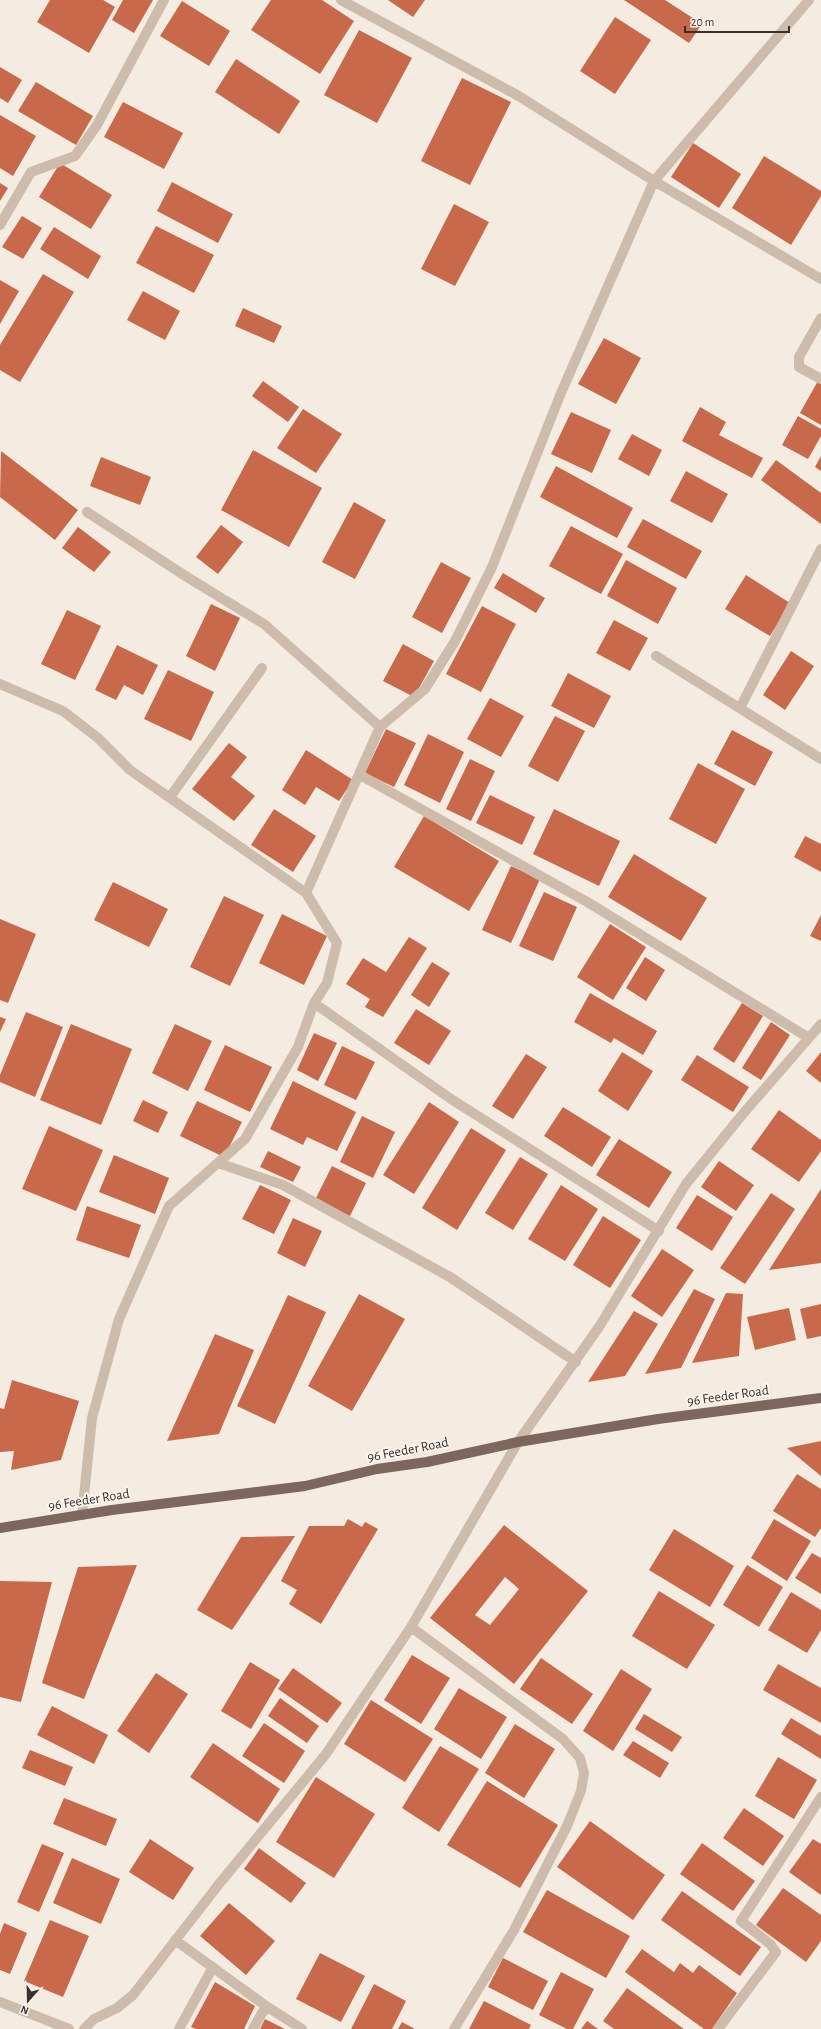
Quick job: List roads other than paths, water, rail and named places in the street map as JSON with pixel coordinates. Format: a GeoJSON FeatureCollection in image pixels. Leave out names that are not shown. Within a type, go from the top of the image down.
{"type":"FeatureCollection","features":[{"type":"Feature","properties":{"kind":"main road","name":"96 Feeder Road"},"geometry":{"type":"LineString","coordinates":[[0,1528],[215,1496],[305,1486],[377,1469],[427,1462],[518,1442],[658,1419],[821,1398]]}},
{"type":"Feature","properties":{"kind":"street"},"geometry":{"type":"LineString","coordinates":[[0,225],[31,172],[75,156],[96,125],[164,0]]}},
{"type":"Feature","properties":{"kind":"street"},"geometry":{"type":"LineString","coordinates":[[340,0],[517,95],[654,181],[821,279]]}},
{"type":"Feature","properties":{"kind":"street"},"geometry":{"type":"LineString","coordinates":[[306,893],[360,775],[380,727],[425,689],[455,641],[492,567],[561,392],[654,181],[810,0]]}},
{"type":"Feature","properties":{"kind":"street"},"geometry":{"type":"LineString","coordinates":[[821,318],[799,357],[799,367],[821,379]]}},
{"type":"Feature","properties":{"kind":"street"},"geometry":{"type":"LineString","coordinates":[[87,512],[187,578],[264,624],[380,727]]}},
{"type":"Feature","properties":{"kind":"street"},"geometry":{"type":"LineString","coordinates":[[740,708],[821,549]]}},
{"type":"Feature","properties":{"kind":"street"},"geometry":{"type":"LineString","coordinates":[[656,656],[821,759]]}},
{"type":"Feature","properties":{"kind":"street"},"geometry":{"type":"LineString","coordinates":[[170,798],[262,668]]}},
{"type":"Feature","properties":{"kind":"street"},"geometry":{"type":"LineString","coordinates":[[0,684],[63,711],[98,738],[130,770],[306,893],[337,943],[327,983],[314,1003],[298,1048],[246,1139],[169,1206],[119,1319],[92,1418],[82,1515]]}},
{"type":"Feature","properties":{"kind":"street"},"geometry":{"type":"LineString","coordinates":[[360,775],[589,903],[809,1038]]}},
{"type":"Feature","properties":{"kind":"street"},"geometry":{"type":"LineString","coordinates":[[314,1003],[451,1099],[659,1231]]}},
{"type":"Feature","properties":{"kind":"street"},"geometry":{"type":"LineString","coordinates":[[84,2029],[94,2019],[117,2008],[133,1995],[175,1940],[326,1754],[411,1627],[518,1442],[576,1362],[659,1231],[686,1184],[741,1116],[821,1024]]}},
{"type":"Feature","properties":{"kind":"street"},"geometry":{"type":"LineString","coordinates":[[218,1163],[283,1185],[450,1277],[576,1362]]}},
{"type":"Feature","properties":{"kind":"street"},"geometry":{"type":"LineString","coordinates":[[411,1627],[563,1740],[580,1758],[584,1773],[581,1791],[567,1826],[514,1930],[454,2029]]}},
{"type":"Feature","properties":{"kind":"street"},"geometry":{"type":"LineString","coordinates":[[718,2029],[776,1952],[770,1944],[741,1921],[821,1796]]}},
{"type":"Feature","properties":{"kind":"street"},"geometry":{"type":"LineString","coordinates":[[175,1940],[266,2006],[302,2029]]}},
{"type":"Feature","properties":{"kind":"street"},"geometry":{"type":"LineString","coordinates":[[179,2029],[213,1968]]}},
{"type":"Feature","properties":{"kind":"street"},"geometry":{"type":"LineString","coordinates":[[0,2002],[69,2029]]}},
{"type":"Feature","properties":{"kind":"street"},"geometry":{"type":"LineString","coordinates":[[253,2029],[266,2006]]}}]}
